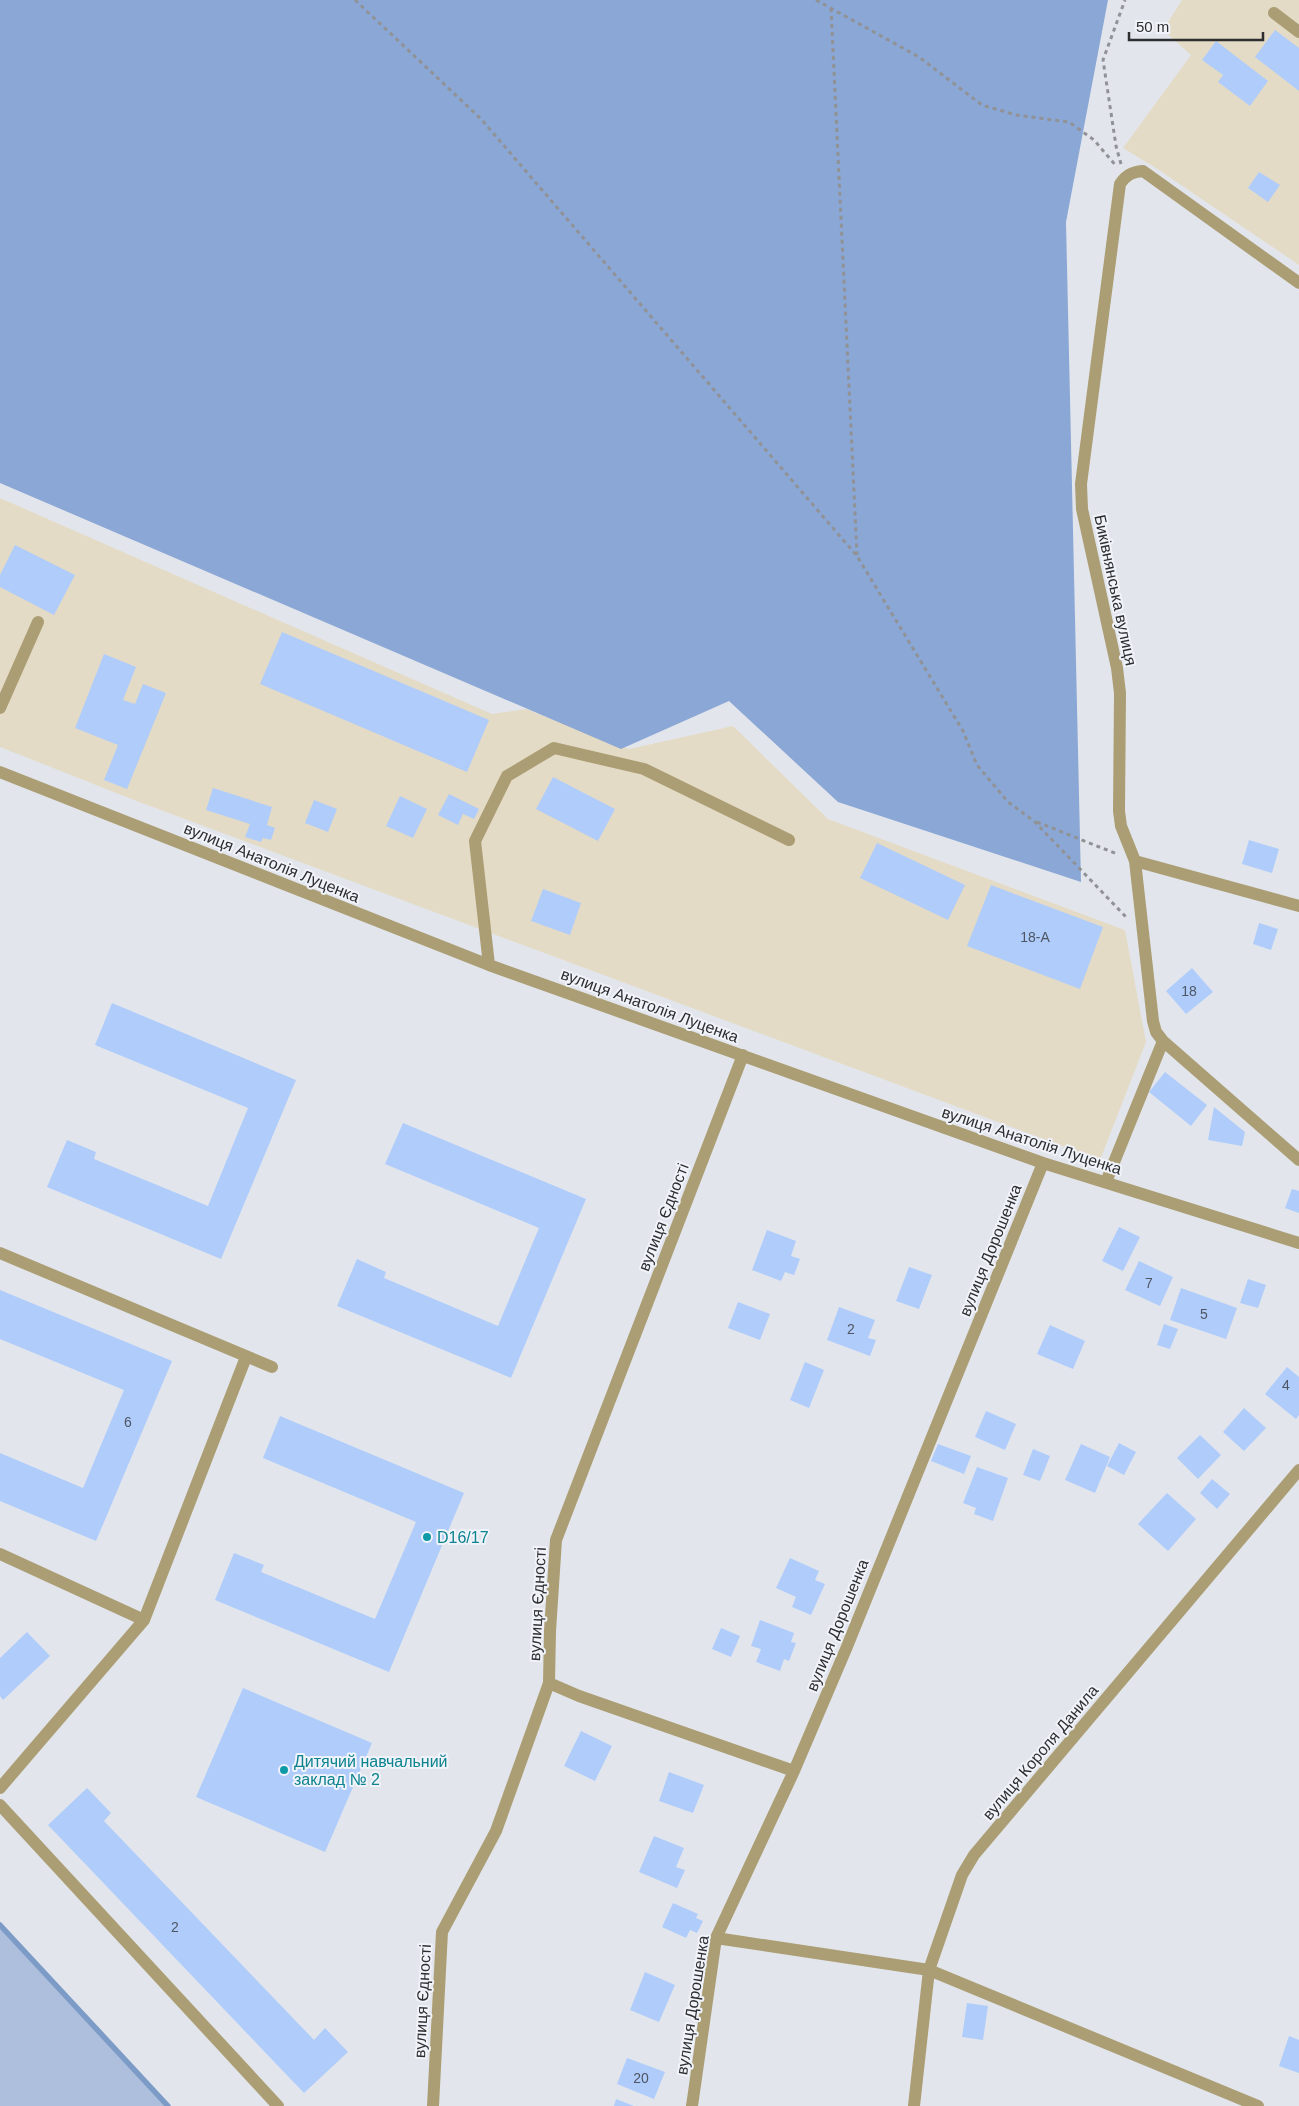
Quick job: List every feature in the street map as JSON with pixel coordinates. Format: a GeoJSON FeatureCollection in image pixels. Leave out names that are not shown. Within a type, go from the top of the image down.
{"type":"FeatureCollection","features":[{"type":"Feature","properties":{"kind":"street"},"geometry":{"type":"LineString","coordinates":[[1274,13],[1299,32]]}},
{"type":"Feature","properties":{"kind":"street"},"geometry":{"type":"LineString","coordinates":[[1125,176],[1133,172],[1143,171],[1299,283]]}},
{"type":"Feature","properties":{"kind":"street","name":"Биківнянська вулиця"},"geometry":{"type":"LineString","coordinates":[[1125,176],[1120,184],[1081,484],[1082,509],[1117,668],[1120,693],[1119,811],[1121,826],[1135,861]]}},
{"type":"Feature","properties":{"kind":"street"},"geometry":{"type":"LineString","coordinates":[[0,708],[38,622]]}},
{"type":"Feature","properties":{"kind":"street"},"geometry":{"type":"LineString","coordinates":[[489,965],[475,841],[507,776],[554,748],[644,769],[789,840]]}},
{"type":"Feature","properties":{"kind":"street","name":"вулиця Анатолія Луценка"},"geometry":{"type":"LineString","coordinates":[[0,772],[489,965],[1043,1164],[1299,1243]]}},
{"type":"Feature","properties":{"kind":"street"},"geometry":{"type":"LineString","coordinates":[[1299,906],[1135,861],[1152,1021],[1156,1032],[1162,1041],[1299,1160]]}},
{"type":"Feature","properties":{"kind":"street"},"geometry":{"type":"LineString","coordinates":[[1106,1182],[1162,1041]]}},
{"type":"Feature","properties":{"kind":"street","name":"вулиця Єдності"},"geometry":{"type":"LineString","coordinates":[[433,2106],[442,1932],[496,1831],[550,1683],[550,1631],[556,1540],[743,1055]]}},
{"type":"Feature","properties":{"kind":"street","name":"вулиця Дорошенка"},"geometry":{"type":"LineString","coordinates":[[692,2106],[716,1938],[794,1771],[846,1649],[1043,1164]]}},
{"type":"Feature","properties":{"kind":"street"},"geometry":{"type":"LineString","coordinates":[[0,1254],[272,1367]]}},
{"type":"Feature","properties":{"kind":"street"},"geometry":{"type":"LineString","coordinates":[[0,1788],[144,1620],[246,1357]]}},
{"type":"Feature","properties":{"kind":"street","name":"вулиця Короля Данила"},"geometry":{"type":"LineString","coordinates":[[914,2106],[929,1970],[962,1875],[974,1855],[1299,1470]]}},
{"type":"Feature","properties":{"kind":"street"},"geometry":{"type":"LineString","coordinates":[[0,1554],[144,1620]]}},
{"type":"Feature","properties":{"kind":"street"},"geometry":{"type":"LineString","coordinates":[[550,1683],[579,1696],[794,1771]]}},
{"type":"Feature","properties":{"kind":"street"},"geometry":{"type":"LineString","coordinates":[[0,1805],[278,2106]]}},
{"type":"Feature","properties":{"kind":"street"},"geometry":{"type":"LineString","coordinates":[[716,1938],[929,1970],[1258,2106]]}},
{"type":"Feature","properties":{"kind":"path"},"geometry":{"type":"LineString","coordinates":[[355,0],[481,119],[857,556],[963,731],[977,765],[1008,802],[1034,821],[1142,933]]}},
{"type":"Feature","properties":{"kind":"path"},"geometry":{"type":"LineString","coordinates":[[816,0],[920,57],[982,105],[1016,114],[1069,122],[1094,140],[1125,176]]}},
{"type":"Feature","properties":{"kind":"path"},"geometry":{"type":"LineString","coordinates":[[1124,0],[1103,60],[1116,146],[1125,176]]}},
{"type":"Feature","properties":{"kind":"path"},"geometry":{"type":"LineString","coordinates":[[831,8],[857,556]]}},
{"type":"Feature","properties":{"kind":"path"},"geometry":{"type":"LineString","coordinates":[[1034,821],[1135,861]]}},
{"type":"Feature","properties":{"kind":"shaded area"},"geometry":{"type":"Polygon","coordinates":[[[0,0],[1108,0],[1066,222],[1081,882],[838,802],[729,701],[621,749],[0,483],[0,0]]]}},
{"type":"Feature","properties":{"kind":"shaded area"},"geometry":{"type":"Polygon","coordinates":[[[1182,0],[1299,0],[1299,265],[1159,170],[1123,148],[1191,55],[1163,30],[1182,0]]]}},
{"type":"Feature","properties":{"kind":"shaded area"},"geometry":{"type":"Polygon","coordinates":[[[0,498],[492,714],[526,709],[629,749],[733,726],[828,819],[1125,930],[1146,1042],[1100,1160],[139,802],[0,747],[0,498]]]}},
{"type":"Feature","properties":{"kind":"shaded area"},"geometry":{"type":"Polygon","coordinates":[[[0,1925],[168,2106],[0,2106],[0,1925]]]}},
{"type":"Feature","properties":{"kind":"building"},"geometry":{"type":"Polygon","coordinates":[[[1275,30],[1299,48],[1299,91],[1255,57],[1275,30]]]}},
{"type":"Feature","properties":{"kind":"building"},"geometry":{"type":"Polygon","coordinates":[[[1216,41],[1268,81],[1250,106],[1218,82],[1223,75],[1202,60],[1216,41]]]}},
{"type":"Feature","properties":{"kind":"building"},"geometry":{"type":"Polygon","coordinates":[[[1259,172],[1280,185],[1268,202],[1248,188],[1259,172]]]}},
{"type":"Feature","properties":{"kind":"building"},"geometry":{"type":"Polygon","coordinates":[[[15,545],[75,575],[54,615],[0,587],[0,575],[15,545]]]}},
{"type":"Feature","properties":{"kind":"building"},"geometry":{"type":"Polygon","coordinates":[[[282,632],[489,720],[467,772],[260,684],[282,632]]]}},
{"type":"Feature","properties":{"kind":"building"},"geometry":{"type":"Polygon","coordinates":[[[104,654],[136,667],[123,700],[135,704],[143,684],[166,693],[127,789],[104,780],[118,745],[75,728],[104,654]]]}},
{"type":"Feature","properties":{"kind":"building"},"geometry":{"type":"Polygon","coordinates":[[[553,777],[615,809],[598,841],[536,809],[553,777]]]}},
{"type":"Feature","properties":{"kind":"building"},"geometry":{"type":"Polygon","coordinates":[[[213,788],[272,807],[267,825],[275,828],[271,840],[263,838],[261,842],[245,837],[250,824],[206,810],[213,788]]]}},
{"type":"Feature","properties":{"kind":"building"},"geometry":{"type":"Polygon","coordinates":[[[449,794],[479,809],[474,819],[463,814],[458,825],[438,815],[449,794]]]}},
{"type":"Feature","properties":{"kind":"building"},"geometry":{"type":"Polygon","coordinates":[[[400,796],[427,809],[413,838],[386,826],[400,796]]]}},
{"type":"Feature","properties":{"kind":"building"},"geometry":{"type":"Polygon","coordinates":[[[314,800],[337,809],[328,832],[305,823],[314,800]]]}},
{"type":"Feature","properties":{"kind":"building"},"geometry":{"type":"Polygon","coordinates":[[[1249,840],[1279,849],[1272,873],[1242,864],[1249,840]]]}},
{"type":"Feature","properties":{"kind":"building"},"geometry":{"type":"Polygon","coordinates":[[[877,843],[965,885],[948,920],[860,878],[877,843]]]}},
{"type":"Feature","properties":{"kind":"building"},"geometry":{"type":"Polygon","coordinates":[[[991,885],[1103,927],[1080,989],[967,946],[991,885]]]}},
{"type":"Feature","properties":{"kind":"building"},"geometry":{"type":"Polygon","coordinates":[[[543,889],[581,903],[570,935],[531,921],[543,889]]]}},
{"type":"Feature","properties":{"kind":"building"},"geometry":{"type":"Polygon","coordinates":[[[1259,923],[1278,929],[1271,950],[1253,944],[1259,923]]]}},
{"type":"Feature","properties":{"kind":"building"},"geometry":{"type":"Polygon","coordinates":[[[1192,968],[1213,992],[1186,1014],[1166,991],[1192,968]]]}},
{"type":"Feature","properties":{"kind":"building"},"geometry":{"type":"Polygon","coordinates":[[[112,1003],[296,1080],[221,1259],[47,1187],[67,1140],[96,1152],[94,1159],[208,1206],[248,1108],[95,1045],[112,1003]]]}},
{"type":"Feature","properties":{"kind":"building"},"geometry":{"type":"Polygon","coordinates":[[[1165,1072],[1207,1105],[1191,1126],[1149,1092],[1165,1072]]]}},
{"type":"Feature","properties":{"kind":"building"},"geometry":{"type":"Polygon","coordinates":[[[1214,1107],[1245,1132],[1242,1146],[1208,1140],[1214,1107]]]}},
{"type":"Feature","properties":{"kind":"building"},"geometry":{"type":"Polygon","coordinates":[[[403,1123],[586,1199],[511,1378],[337,1306],[357,1259],[386,1272],[384,1278],[498,1326],[539,1228],[385,1164],[403,1123]]]}},
{"type":"Feature","properties":{"kind":"building"},"geometry":{"type":"Polygon","coordinates":[[[1292,1189],[1299,1191],[1299,1213],[1285,1208],[1292,1189]]]}},
{"type":"Feature","properties":{"kind":"building"},"geometry":{"type":"Polygon","coordinates":[[[1119,1227],[1140,1237],[1123,1271],[1102,1261],[1119,1227]]]}},
{"type":"Feature","properties":{"kind":"building"},"geometry":{"type":"Polygon","coordinates":[[[767,1230],[796,1241],[791,1256],[800,1259],[794,1275],[785,1272],[781,1281],[752,1270],[767,1230]]]}},
{"type":"Feature","properties":{"kind":"building"},"geometry":{"type":"Polygon","coordinates":[[[1139,1261],[1173,1277],[1160,1306],[1125,1290],[1139,1261]]]}},
{"type":"Feature","properties":{"kind":"building"},"geometry":{"type":"Polygon","coordinates":[[[909,1267],[932,1275],[919,1309],[896,1301],[909,1267]]]}},
{"type":"Feature","properties":{"kind":"building"},"geometry":{"type":"Polygon","coordinates":[[[1248,1279],[1266,1285],[1258,1308],[1240,1303],[1248,1279]]]}},
{"type":"Feature","properties":{"kind":"building"},"geometry":{"type":"Polygon","coordinates":[[[1181,1288],[1237,1308],[1226,1339],[1170,1320],[1181,1288]]]}},
{"type":"Feature","properties":{"kind":"building"},"geometry":{"type":"Polygon","coordinates":[[[0,1290],[172,1361],[96,1541],[0,1501],[0,1453],[83,1488],[124,1390],[0,1339],[0,1290]]]}},
{"type":"Feature","properties":{"kind":"building"},"geometry":{"type":"Polygon","coordinates":[[[738,1302],[770,1314],[760,1340],[728,1328],[738,1302]]]}},
{"type":"Feature","properties":{"kind":"building"},"geometry":{"type":"Polygon","coordinates":[[[839,1307],[875,1320],[868,1338],[876,1340],[870,1356],[827,1340],[839,1307]]]}},
{"type":"Feature","properties":{"kind":"building"},"geometry":{"type":"Polygon","coordinates":[[[1164,1324],[1178,1329],[1170,1349],[1157,1345],[1164,1324]]]}},
{"type":"Feature","properties":{"kind":"building"},"geometry":{"type":"Polygon","coordinates":[[[1050,1325],[1085,1341],[1073,1369],[1037,1354],[1050,1325]]]}},
{"type":"Feature","properties":{"kind":"building"},"geometry":{"type":"Polygon","coordinates":[[[805,1362],[824,1370],[809,1408],[790,1400],[805,1362]]]}},
{"type":"Feature","properties":{"kind":"building"},"geometry":{"type":"Polygon","coordinates":[[[1287,1367],[1299,1377],[1299,1415],[1296,1419],[1265,1394],[1287,1367]]]}},
{"type":"Feature","properties":{"kind":"building"},"geometry":{"type":"Polygon","coordinates":[[[1244,1408],[1266,1428],[1244,1451],[1223,1432],[1244,1408]]]}},
{"type":"Feature","properties":{"kind":"building"},"geometry":{"type":"Polygon","coordinates":[[[986,1411],[1016,1424],[1005,1450],[975,1437],[986,1411]]]}},
{"type":"Feature","properties":{"kind":"building","name":"D16/17"},"geometry":{"type":"Polygon","coordinates":[[[280,1416],[464,1493],[389,1672],[215,1600],[234,1553],[264,1565],[261,1572],[375,1619],[416,1522],[263,1458],[280,1416]]]}},
{"type":"Feature","properties":{"kind":"building"},"geometry":{"type":"Polygon","coordinates":[[[1200,1435],[1221,1455],[1198,1479],[1177,1458],[1200,1435]]]}},
{"type":"Feature","properties":{"kind":"building"},"geometry":{"type":"Polygon","coordinates":[[[1119,1443],[1136,1452],[1124,1475],[1107,1466],[1119,1443]]]}},
{"type":"Feature","properties":{"kind":"building"},"geometry":{"type":"Polygon","coordinates":[[[938,1444],[971,1456],[964,1474],[931,1461],[938,1444]]]}},
{"type":"Feature","properties":{"kind":"building"},"geometry":{"type":"Polygon","coordinates":[[[1081,1444],[1110,1457],[1095,1493],[1065,1480],[1081,1444]]]}},
{"type":"Feature","properties":{"kind":"building"},"geometry":{"type":"Polygon","coordinates":[[[1033,1449],[1050,1456],[1040,1481],[1023,1475],[1033,1449]]]}},
{"type":"Feature","properties":{"kind":"building"},"geometry":{"type":"Polygon","coordinates":[[[977,1467],[1008,1478],[993,1521],[974,1514],[976,1508],[963,1503],[977,1467]]]}},
{"type":"Feature","properties":{"kind":"building"},"geometry":{"type":"Polygon","coordinates":[[[1212,1479],[1230,1494],[1217,1509],[1200,1493],[1212,1479]]]}},
{"type":"Feature","properties":{"kind":"building"},"geometry":{"type":"Polygon","coordinates":[[[1167,1493],[1196,1519],[1168,1551],[1138,1524],[1167,1493]]]}},
{"type":"Feature","properties":{"kind":"building"},"geometry":{"type":"Polygon","coordinates":[[[790,1558],[819,1571],[815,1580],[825,1584],[811,1615],[792,1607],[796,1597],[776,1588],[790,1558]]]}},
{"type":"Feature","properties":{"kind":"building"},"geometry":{"type":"Polygon","coordinates":[[[760,1620],[794,1633],[791,1642],[796,1643],[789,1661],[784,1659],[780,1671],[756,1662],[761,1649],[751,1646],[760,1620]]]}},
{"type":"Feature","properties":{"kind":"building"},"geometry":{"type":"Polygon","coordinates":[[[721,1628],[740,1636],[731,1657],[712,1649],[721,1628]]]}},
{"type":"Feature","properties":{"kind":"building"},"geometry":{"type":"Polygon","coordinates":[[[27,1632],[50,1656],[3,1700],[0,1696],[0,1658],[27,1632]]]}},
{"type":"Feature","properties":{"kind":"building","name":"Дитячий навчальний заклад № 2"},"geometry":{"type":"Polygon","coordinates":[[[243,1688],[372,1743],[325,1852],[196,1797],[243,1688]]]}},
{"type":"Feature","properties":{"kind":"building"},"geometry":{"type":"Polygon","coordinates":[[[581,1731],[612,1746],[595,1781],[564,1766],[581,1731]]]}},
{"type":"Feature","properties":{"kind":"building"},"geometry":{"type":"Polygon","coordinates":[[[669,1772],[704,1785],[693,1813],[659,1801],[669,1772]]]}},
{"type":"Feature","properties":{"kind":"building"},"geometry":{"type":"Polygon","coordinates":[[[87,1788],[111,1813],[104,1821],[314,2040],[325,2028],[348,2052],[304,2093],[48,1825],[87,1788]]]}},
{"type":"Feature","properties":{"kind":"building"},"geometry":{"type":"Polygon","coordinates":[[[654,1836],[684,1848],[676,1867],[685,1870],[677,1888],[639,1872],[654,1836]]]}},
{"type":"Feature","properties":{"kind":"building"},"geometry":{"type":"Polygon","coordinates":[[[673,1903],[698,1914],[696,1918],[703,1921],[697,1933],[690,1930],[686,1938],[662,1927],[673,1903]]]}},
{"type":"Feature","properties":{"kind":"building"},"geometry":{"type":"Polygon","coordinates":[[[645,1972],[675,1985],[659,2022],[630,2010],[645,1972]]]}},
{"type":"Feature","properties":{"kind":"building"},"geometry":{"type":"Polygon","coordinates":[[[967,2003],[988,2006],[983,2040],[962,2037],[967,2003]]]}},
{"type":"Feature","properties":{"kind":"building"},"geometry":{"type":"Polygon","coordinates":[[[1289,2036],[1299,2040],[1299,2073],[1279,2066],[1289,2036]]]}},
{"type":"Feature","properties":{"kind":"building"},"geometry":{"type":"Polygon","coordinates":[[[627,2058],[665,2072],[654,2099],[617,2084],[627,2058]]]}},
{"type":"Feature","properties":{"kind":"building"},"geometry":{"type":"Polygon","coordinates":[[[616,2099],[634,2106],[614,2106],[616,2099]]]}},
{"type":"Feature","properties":{"kind":"waterway"},"geometry":{"type":"LineString","coordinates":[[0,1925],[168,2106]]}},
{"type":"Feature","properties":{"kind":"place","name":"D16/17"},"geometry":{"type":"Point","coordinates":[427,1537]}},
{"type":"Feature","properties":{"kind":"place","name":"Дитячий навчальний заклад № 2"},"geometry":{"type":"Point","coordinates":[284,1770]}}]}
